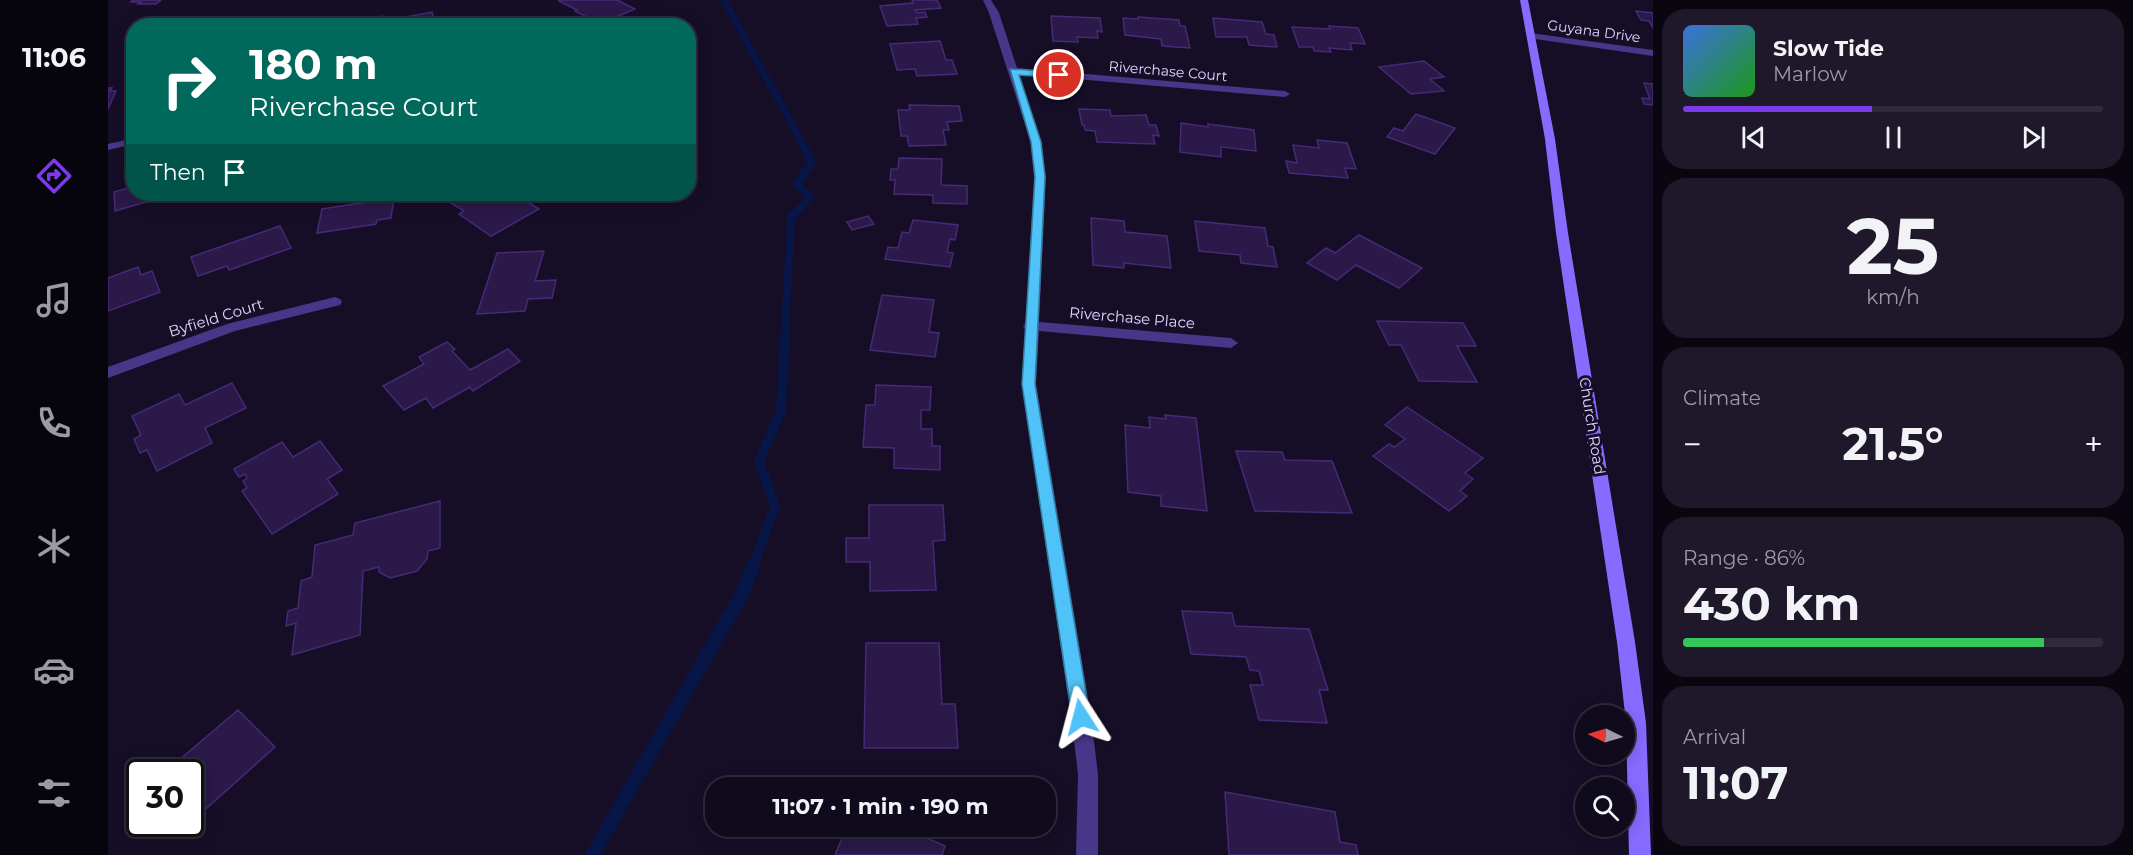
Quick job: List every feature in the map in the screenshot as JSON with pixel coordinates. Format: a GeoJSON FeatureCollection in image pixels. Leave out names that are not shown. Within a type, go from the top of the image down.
{"type":"FeatureCollection","features":[{"type":"Feature","properties":{"kind":"main road","name":"Church Road"},"geometry":{"type":"LineString","coordinates":[[1524,0],[1550,139],[1562,233],[1626,642],[1636,723],[1640,855]]}},
{"type":"Feature","properties":{"kind":"street"},"geometry":{"type":"LineString","coordinates":[[987,0],[1036,142],[1040,177],[1030,326],[1029,384],[1081,717],[1088,774],[1087,855]]}},
{"type":"Feature","properties":{"kind":"street","name":"Guyana Drive"},"geometry":{"type":"LineString","coordinates":[[1531,36],[1653,53]]}},
{"type":"Feature","properties":{"kind":"street","name":"Riverchase Court"},"geometry":{"type":"LineString","coordinates":[[1013,71],[1285,94]]}},
{"type":"Feature","properties":{"kind":"street"},"geometry":{"type":"LineString","coordinates":[[108,147],[126,143]]}},
{"type":"Feature","properties":{"kind":"street","name":"Byfield Court"},"geometry":{"type":"LineString","coordinates":[[108,373],[232,327],[335,302]]}},
{"type":"Feature","properties":{"kind":"street","name":"Riverchase Place"},"geometry":{"type":"LineString","coordinates":[[1030,326],[1231,343]]}},
{"type":"Feature","properties":{"kind":"building"},"geometry":{"type":"Polygon","coordinates":[[[133,0],[161,0],[156,4],[138,4],[141,2],[131,2],[133,0]]]}},
{"type":"Feature","properties":{"kind":"building"},"geometry":{"type":"Polygon","coordinates":[[[617,0],[635,9],[614,18],[588,18],[559,1],[617,0]]]}},
{"type":"Feature","properties":{"kind":"building"},"geometry":{"type":"Polygon","coordinates":[[[912,0],[937,0],[941,8],[915,10],[917,13],[925,12],[927,17],[916,18],[918,24],[887,26],[880,6],[913,3],[912,0]]]}},
{"type":"Feature","properties":{"kind":"building"},"geometry":{"type":"Polygon","coordinates":[[[1636,11],[1653,13],[1653,28],[1649,21],[1641,20],[1636,11]]]}},
{"type":"Feature","properties":{"kind":"building"},"geometry":{"type":"Polygon","coordinates":[[[432,12],[434,18],[400,18],[432,12]]]}},
{"type":"Feature","properties":{"kind":"building"},"geometry":{"type":"Polygon","coordinates":[[[1051,16],[1100,18],[1102,32],[1097,31],[1098,38],[1077,37],[1078,42],[1053,41],[1051,16]]]}},
{"type":"Feature","properties":{"kind":"building"},"geometry":{"type":"Polygon","coordinates":[[[1138,17],[1179,20],[1180,26],[1185,26],[1190,48],[1162,46],[1161,39],[1125,35],[1123,18],[1138,19],[1138,17]]]}},
{"type":"Feature","properties":{"kind":"building"},"geometry":{"type":"Polygon","coordinates":[[[1213,18],[1262,22],[1266,34],[1274,35],[1277,47],[1249,45],[1247,37],[1216,37],[1213,18]]]}},
{"type":"Feature","properties":{"kind":"building"},"geometry":{"type":"Polygon","coordinates":[[[1329,26],[1358,28],[1365,44],[1350,43],[1352,50],[1329,48],[1331,52],[1314,51],[1313,47],[1299,47],[1292,27],[1330,29],[1329,26]]]}},
{"type":"Feature","properties":{"kind":"building"},"geometry":{"type":"Polygon","coordinates":[[[940,41],[946,60],[952,60],[957,74],[917,76],[915,69],[897,70],[890,44],[940,41]]]}},
{"type":"Feature","properties":{"kind":"building"},"geometry":{"type":"Polygon","coordinates":[[[1424,61],[1444,77],[1430,79],[1444,91],[1411,94],[1379,67],[1424,61]]]}},
{"type":"Feature","properties":{"kind":"building"},"geometry":{"type":"Polygon","coordinates":[[[1644,83],[1653,84],[1653,105],[1644,104],[1642,98],[1650,99],[1644,83]]]}},
{"type":"Feature","properties":{"kind":"building"},"geometry":{"type":"Polygon","coordinates":[[[108,88],[112,88],[110,91],[116,91],[108,109],[108,88]]]}},
{"type":"Feature","properties":{"kind":"building"},"geometry":{"type":"Polygon","coordinates":[[[909,105],[959,106],[962,121],[947,122],[949,130],[943,130],[946,145],[909,146],[907,136],[901,136],[898,110],[910,110],[909,105]]]}},
{"type":"Feature","properties":{"kind":"building"},"geometry":{"type":"Polygon","coordinates":[[[1079,109],[1110,110],[1111,116],[1146,115],[1149,125],[1156,125],[1159,136],[1153,135],[1155,144],[1097,142],[1095,131],[1085,130],[1082,125],[1079,109]]]}},
{"type":"Feature","properties":{"kind":"building"},"geometry":{"type":"Polygon","coordinates":[[[1416,114],[1455,128],[1435,154],[1387,137],[1394,128],[1403,131],[1416,114]]]}},
{"type":"Feature","properties":{"kind":"building"},"geometry":{"type":"Polygon","coordinates":[[[1181,123],[1254,130],[1256,151],[1221,147],[1221,157],[1180,152],[1181,123]]]}},
{"type":"Feature","properties":{"kind":"building"},"geometry":{"type":"Polygon","coordinates":[[[1317,140],[1347,143],[1356,169],[1345,168],[1348,178],[1289,173],[1286,161],[1297,163],[1293,145],[1319,148],[1317,140]]]}},
{"type":"Feature","properties":{"kind":"building"},"geometry":{"type":"Polygon","coordinates":[[[899,158],[942,159],[941,185],[967,186],[967,204],[933,203],[933,195],[894,194],[895,180],[890,180],[891,169],[898,169],[899,158]]]}},
{"type":"Feature","properties":{"kind":"building"},"geometry":{"type":"Polygon","coordinates":[[[126,188],[126,201],[150,201],[115,211],[114,192],[126,188]]]}},
{"type":"Feature","properties":{"kind":"building"},"geometry":{"type":"Polygon","coordinates":[[[374,201],[394,201],[391,218],[377,220],[376,224],[317,233],[322,209],[374,201]]]}},
{"type":"Feature","properties":{"kind":"building"},"geometry":{"type":"Polygon","coordinates":[[[448,201],[526,201],[539,209],[491,236],[459,214],[464,211],[448,201]]]}},
{"type":"Feature","properties":{"kind":"building"},"geometry":{"type":"Polygon","coordinates":[[[868,216],[874,224],[852,230],[847,222],[868,216]]]}},
{"type":"Feature","properties":{"kind":"building"},"geometry":{"type":"Polygon","coordinates":[[[1091,218],[1124,221],[1125,232],[1167,236],[1171,268],[1124,263],[1124,268],[1093,265],[1091,218]]]}},
{"type":"Feature","properties":{"kind":"building"},"geometry":{"type":"Polygon","coordinates":[[[913,220],[958,225],[955,240],[950,239],[947,252],[953,253],[950,267],[885,259],[888,247],[898,248],[902,232],[909,233],[913,220]]]}},
{"type":"Feature","properties":{"kind":"building"},"geometry":{"type":"Polygon","coordinates":[[[1195,221],[1265,228],[1268,246],[1273,247],[1277,267],[1241,263],[1240,255],[1199,251],[1195,221]]]}},
{"type":"Feature","properties":{"kind":"building"},"geometry":{"type":"Polygon","coordinates":[[[280,226],[291,248],[229,270],[227,266],[198,276],[191,257],[280,226]]]}},
{"type":"Feature","properties":{"kind":"building"},"geometry":{"type":"Polygon","coordinates":[[[1359,235],[1422,268],[1399,288],[1356,265],[1337,280],[1307,263],[1326,248],[1335,253],[1359,235]]]}},
{"type":"Feature","properties":{"kind":"building"},"geometry":{"type":"Polygon","coordinates":[[[544,251],[535,281],[556,280],[552,298],[528,299],[525,311],[477,314],[497,253],[544,251]]]}},
{"type":"Feature","properties":{"kind":"building"},"geometry":{"type":"Polygon","coordinates":[[[138,267],[141,275],[152,271],[160,292],[108,311],[108,278],[138,267]]]}},
{"type":"Feature","properties":{"kind":"building"},"geometry":{"type":"Polygon","coordinates":[[[882,295],[934,300],[929,332],[939,333],[935,357],[870,350],[882,295]]]}},
{"type":"Feature","properties":{"kind":"building"},"geometry":{"type":"Polygon","coordinates":[[[1377,321],[1463,323],[1476,346],[1457,346],[1477,382],[1419,381],[1401,345],[1389,345],[1377,321]]]}},
{"type":"Feature","properties":{"kind":"building"},"geometry":{"type":"Polygon","coordinates":[[[447,342],[455,349],[452,351],[470,370],[508,349],[520,361],[473,391],[470,387],[433,408],[426,398],[404,410],[383,386],[424,364],[419,357],[447,342]]]}},
{"type":"Feature","properties":{"kind":"building"},"geometry":{"type":"Polygon","coordinates":[[[232,383],[246,408],[205,428],[212,443],[157,471],[147,450],[140,453],[134,439],[141,435],[132,416],[179,394],[185,405],[232,383]]]}},
{"type":"Feature","properties":{"kind":"building"},"geometry":{"type":"Polygon","coordinates":[[[876,385],[931,387],[930,410],[921,410],[921,429],[932,429],[932,446],[940,446],[940,470],[894,468],[894,448],[863,447],[866,405],[875,405],[876,385]]]}},
{"type":"Feature","properties":{"kind":"building"},"geometry":{"type":"Polygon","coordinates":[[[1407,407],[1483,458],[1465,473],[1473,479],[1460,491],[1467,496],[1449,511],[1373,456],[1389,444],[1394,447],[1405,439],[1385,425],[1407,407]]]}},
{"type":"Feature","properties":{"kind":"building"},"geometry":{"type":"Polygon","coordinates":[[[1165,415],[1196,418],[1207,511],[1161,506],[1161,496],[1128,492],[1125,425],[1150,428],[1149,417],[1166,419],[1165,415]]]}},
{"type":"Feature","properties":{"kind":"building"},"geometry":{"type":"Polygon","coordinates":[[[320,441],[342,470],[327,479],[338,494],[272,534],[242,491],[247,488],[243,481],[247,478],[245,474],[239,477],[234,469],[282,442],[293,457],[320,441]]]}},
{"type":"Feature","properties":{"kind":"building"},"geometry":{"type":"Polygon","coordinates":[[[1236,451],[1282,452],[1285,460],[1332,461],[1352,513],[1255,511],[1236,451]]]}},
{"type":"Feature","properties":{"kind":"building"},"geometry":{"type":"Polygon","coordinates":[[[440,501],[440,548],[428,551],[427,559],[417,571],[390,578],[379,572],[379,567],[363,571],[360,635],[292,655],[296,623],[286,626],[288,611],[298,608],[301,581],[312,577],[315,545],[353,535],[355,523],[440,501]]]}},
{"type":"Feature","properties":{"kind":"building"},"geometry":{"type":"Polygon","coordinates":[[[869,505],[943,505],[945,540],[933,541],[936,590],[870,591],[870,562],[846,562],[846,538],[869,538],[869,505]]]}},
{"type":"Feature","properties":{"kind":"building"},"geometry":{"type":"Polygon","coordinates":[[[1182,611],[1232,613],[1235,626],[1309,629],[1328,690],[1319,690],[1327,723],[1259,720],[1250,685],[1263,685],[1259,671],[1250,670],[1246,657],[1191,654],[1182,611]]]}},
{"type":"Feature","properties":{"kind":"building"},"geometry":{"type":"Polygon","coordinates":[[[866,643],[939,643],[942,704],[955,704],[958,748],[864,748],[866,643]]]}},
{"type":"Feature","properties":{"kind":"building"},"geometry":{"type":"Polygon","coordinates":[[[238,710],[275,747],[204,810],[204,759],[180,759],[238,710]]]}},
{"type":"Feature","properties":{"kind":"building"},"geometry":{"type":"Polygon","coordinates":[[[1225,792],[1335,812],[1340,842],[1356,845],[1358,855],[1229,855],[1225,792]]]}},
{"type":"Feature","properties":{"kind":"building"},"geometry":{"type":"Polygon","coordinates":[[[842,837],[925,837],[945,846],[942,855],[835,855],[842,837]]]}},
{"type":"Feature","properties":{"kind":"waterway"},"geometry":{"type":"LineString","coordinates":[[724,0],[806,150]]}},
{"type":"Feature","properties":{"kind":"waterway"},"geometry":{"type":"LineString","coordinates":[[785,336],[791,217],[810,197],[797,184],[812,162],[805,149]]}},
{"type":"Feature","properties":{"kind":"waterway"},"geometry":{"type":"LineString","coordinates":[[752,568],[775,507],[759,461],[781,411],[785,335]]}},
{"type":"Feature","properties":{"kind":"waterway"},"geometry":{"type":"LineString","coordinates":[[592,855],[742,594],[753,566]]}},
{"type":"Feature","properties":{"kind":"route"},"geometry":{"type":"LineString","coordinates":[[1059,75],[1013,71],[1036,142],[1040,177],[1030,326],[1029,384],[1081,717]]}}]}
